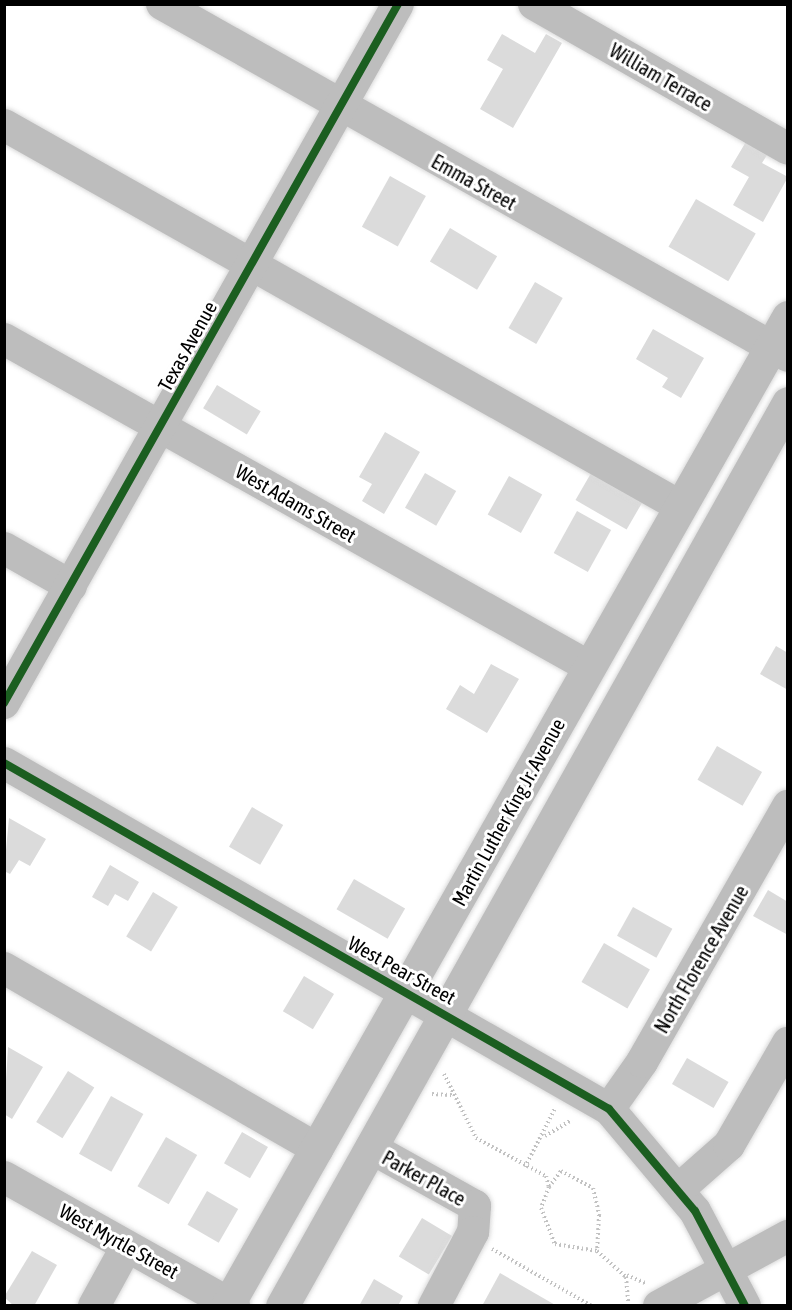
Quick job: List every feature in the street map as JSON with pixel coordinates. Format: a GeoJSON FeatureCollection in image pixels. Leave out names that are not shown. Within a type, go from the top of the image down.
{"type":"FeatureCollection","features":[{"type":"Feature","properties":{"kind":"main road","name":"Martin Luther King Jr. Avenue"},"geometry":{"type":"LineString","coordinates":[[230,1305],[408,993],[678,505],[779,351],[788,317]]}},
{"type":"Feature","properties":{"kind":"main road"},"geometry":{"type":"LineString","coordinates":[[282,1305],[788,403]]}},
{"type":"Feature","properties":{"kind":"street","name":"Emma Street"},"geometry":{"type":"LineString","coordinates":[[162,4],[340,107],[779,351]]}},
{"type":"Feature","properties":{"kind":"street","name":"Texas Avenue"},"geometry":{"type":"LineString","coordinates":[[4,704],[398,4]]}},
{"type":"Feature","properties":{"kind":"street","name":"William Terrace"},"geometry":{"type":"LineString","coordinates":[[534,4],[788,149]]}},
{"type":"Feature","properties":{"kind":"street"},"geometry":{"type":"LineString","coordinates":[[4,125],[678,505]]}},
{"type":"Feature","properties":{"kind":"street","name":"West Adams Street"},"geometry":{"type":"LineString","coordinates":[[4,339],[588,666]]}},
{"type":"Feature","properties":{"kind":"street"},"geometry":{"type":"LineString","coordinates":[[4,548],[71,586]]}},
{"type":"Feature","properties":{"kind":"street","name":"West Pear Street"},"geometry":{"type":"LineString","coordinates":[[4,763],[446,1013],[609,1109],[678,1190],[745,1305]]}},
{"type":"Feature","properties":{"kind":"street","name":"North Florence Avenue"},"geometry":{"type":"LineString","coordinates":[[609,1109],[642,1062],[788,806]]}},
{"type":"Feature","properties":{"kind":"street"},"geometry":{"type":"LineString","coordinates":[[4,968],[318,1149]]}},
{"type":"Feature","properties":{"kind":"street"},"geometry":{"type":"LineString","coordinates":[[678,1190],[729,1145],[788,1044]]}},
{"type":"Feature","properties":{"kind":"street","name":"Parker Place"},"geometry":{"type":"LineString","coordinates":[[371,1148],[475,1206],[471,1237],[434,1305]]}},
{"type":"Feature","properties":{"kind":"street","name":"West Myrtle Street"},"geometry":{"type":"LineString","coordinates":[[4,1177],[230,1305]]}},
{"type":"Feature","properties":{"kind":"street"},"geometry":{"type":"LineString","coordinates":[[645,1297],[725,1269],[788,1236]]}},
{"type":"Feature","properties":{"kind":"street"},"geometry":{"type":"LineString","coordinates":[[94,1305],[127,1246]]}},
{"type":"Feature","properties":{"kind":"path"},"geometry":{"type":"LineString","coordinates":[[441,1068],[476,1138],[525,1167],[546,1176],[549,1187]]}},
{"type":"Feature","properties":{"kind":"path"},"geometry":{"type":"LineString","coordinates":[[426,1094],[454,1095]]}},
{"type":"Feature","properties":{"kind":"path"},"geometry":{"type":"LineString","coordinates":[[525,1167],[544,1136],[556,1105]]}},
{"type":"Feature","properties":{"kind":"path"},"geometry":{"type":"LineString","coordinates":[[544,1136],[576,1118]]}},
{"type":"Feature","properties":{"kind":"path"},"geometry":{"type":"LineString","coordinates":[[597,1251],[599,1215],[593,1188],[561,1171],[549,1187],[541,1208],[555,1245],[597,1251],[645,1297]]}},
{"type":"Feature","properties":{"kind":"path"},"geometry":{"type":"LineString","coordinates":[[471,1237],[592,1305]]}},
{"type":"Feature","properties":{"kind":"path"},"geometry":{"type":"LineString","coordinates":[[623,1274],[645,1297]]}},
{"type":"Feature","properties":{"kind":"building"},"geometry":{"type":"Polygon","coordinates":[[[502,34],[535,53],[546,34],[562,43],[513,128],[480,109],[503,69],[487,60],[502,34]]]}},
{"type":"Feature","properties":{"kind":"building"},"geometry":{"type":"Polygon","coordinates":[[[747,140],[769,152],[762,163],[788,177],[763,222],[733,205],[749,177],[731,167],[747,140]]]}},
{"type":"Feature","properties":{"kind":"building"},"geometry":{"type":"Polygon","coordinates":[[[390,176],[426,196],[398,247],[362,227],[390,176]]]}},
{"type":"Feature","properties":{"kind":"building"},"geometry":{"type":"Polygon","coordinates":[[[696,199],[756,234],[728,281],[668,247],[696,199]]]}},
{"type":"Feature","properties":{"kind":"building"},"geometry":{"type":"Polygon","coordinates":[[[450,228],[497,256],[477,290],[430,261],[450,228]]]}},
{"type":"Feature","properties":{"kind":"building"},"geometry":{"type":"Polygon","coordinates":[[[535,282],[563,298],[536,344],[508,328],[535,282]]]}},
{"type":"Feature","properties":{"kind":"building"},"geometry":{"type":"Polygon","coordinates":[[[653,329],[704,358],[681,398],[662,387],[668,378],[636,359],[653,329]]]}},
{"type":"Feature","properties":{"kind":"building"},"geometry":{"type":"Polygon","coordinates":[[[217,385],[261,411],[247,434],[203,408],[217,385]]]}},
{"type":"Feature","properties":{"kind":"building"},"geometry":{"type":"Polygon","coordinates":[[[385,432],[420,452],[384,514],[362,501],[372,484],[359,477],[385,432]]]}},
{"type":"Feature","properties":{"kind":"building"},"geometry":{"type":"Polygon","coordinates":[[[594,468],[645,498],[627,530],[576,500],[594,468]]]}},
{"type":"Feature","properties":{"kind":"building"},"geometry":{"type":"Polygon","coordinates":[[[425,473],[456,491],[436,526],[405,508],[425,473]]]}},
{"type":"Feature","properties":{"kind":"building"},"geometry":{"type":"Polygon","coordinates":[[[509,476],[542,494],[521,533],[488,514],[509,476]]]}},
{"type":"Feature","properties":{"kind":"building"},"geometry":{"type":"Polygon","coordinates":[[[577,511],[611,530],[588,572],[554,553],[577,511]]]}},
{"type":"Feature","properties":{"kind":"building"},"geometry":{"type":"Polygon","coordinates":[[[776,646],[788,653],[788,690],[760,674],[776,646]]]}},
{"type":"Feature","properties":{"kind":"building"},"geometry":{"type":"Polygon","coordinates":[[[491,664],[519,679],[487,733],[446,709],[460,685],[474,694],[491,664]]]}},
{"type":"Feature","properties":{"kind":"building"},"geometry":{"type":"Polygon","coordinates":[[[717,746],[762,772],[743,806],[698,780],[717,746]]]}},
{"type":"Feature","properties":{"kind":"building"},"geometry":{"type":"Polygon","coordinates":[[[252,807],[283,825],[260,865],[229,847],[252,807]]]}},
{"type":"Feature","properties":{"kind":"building"},"geometry":{"type":"Polygon","coordinates":[[[9,818],[46,839],[30,866],[19,860],[10,874],[4,871],[9,818]]]}},
{"type":"Feature","properties":{"kind":"building"},"geometry":{"type":"Polygon","coordinates":[[[110,865],[139,882],[128,901],[115,894],[108,906],[92,897],[110,865]]]}},
{"type":"Feature","properties":{"kind":"building"},"geometry":{"type":"Polygon","coordinates":[[[354,879],[405,908],[388,939],[336,909],[354,879]]]}},
{"type":"Feature","properties":{"kind":"building"},"geometry":{"type":"Polygon","coordinates":[[[768,890],[788,902],[788,935],[753,916],[768,890]]]}},
{"type":"Feature","properties":{"kind":"building"},"geometry":{"type":"Polygon","coordinates":[[[153,892],[178,907],[151,952],[126,937],[153,892]]]}},
{"type":"Feature","properties":{"kind":"building"},"geometry":{"type":"Polygon","coordinates":[[[633,907],[672,929],[656,958],[617,936],[633,907]]]}},
{"type":"Feature","properties":{"kind":"building"},"geometry":{"type":"Polygon","coordinates":[[[604,943],[650,970],[627,1008],[582,982],[604,943]]]}},
{"type":"Feature","properties":{"kind":"building"},"geometry":{"type":"Polygon","coordinates":[[[304,976],[334,994],[313,1029],[283,1011],[304,976]]]}},
{"type":"Feature","properties":{"kind":"building"},"geometry":{"type":"Polygon","coordinates":[[[8,1047],[43,1067],[12,1119],[4,1114],[8,1047]]]}},
{"type":"Feature","properties":{"kind":"building"},"geometry":{"type":"Polygon","coordinates":[[[687,1058],[729,1082],[714,1108],[672,1084],[687,1058]]]}},
{"type":"Feature","properties":{"kind":"building"},"geometry":{"type":"Polygon","coordinates":[[[68,1071],[94,1087],[62,1138],[36,1122],[68,1071]]]}},
{"type":"Feature","properties":{"kind":"building"},"geometry":{"type":"Polygon","coordinates":[[[111,1096],[143,1114],[111,1172],[79,1154],[111,1096]]]}},
{"type":"Feature","properties":{"kind":"building"},"geometry":{"type":"Polygon","coordinates":[[[242,1132],[268,1147],[250,1178],[224,1163],[242,1132]]]}},
{"type":"Feature","properties":{"kind":"building"},"geometry":{"type":"Polygon","coordinates":[[[166,1137],[197,1155],[169,1204],[138,1186],[166,1137]]]}},
{"type":"Feature","properties":{"kind":"building"},"geometry":{"type":"Polygon","coordinates":[[[207,1191],[238,1209],[219,1243],[188,1225],[207,1191]]]}},
{"type":"Feature","properties":{"kind":"building"},"geometry":{"type":"Polygon","coordinates":[[[422,1218],[452,1236],[429,1275],[399,1257],[422,1218]]]}},
{"type":"Feature","properties":{"kind":"building"},"geometry":{"type":"Polygon","coordinates":[[[32,1251],[57,1265],[34,1306],[14,1306],[4,1297],[32,1251]]]}},
{"type":"Feature","properties":{"kind":"building"},"geometry":{"type":"Polygon","coordinates":[[[500,1273],[557,1306],[482,1306],[500,1273]]]}},
{"type":"Feature","properties":{"kind":"building"},"geometry":{"type":"Polygon","coordinates":[[[374,1279],[403,1296],[398,1306],[359,1306],[374,1279]]]}},
{"type":"Feature","properties":{"kind":"cycle path"},"geometry":{"type":"LineString","coordinates":[[4,703],[398,4]]}},
{"type":"Feature","properties":{"kind":"cycle path"},"geometry":{"type":"LineString","coordinates":[[4,763],[609,1109],[695,1211],[745,1306]]}}]}
